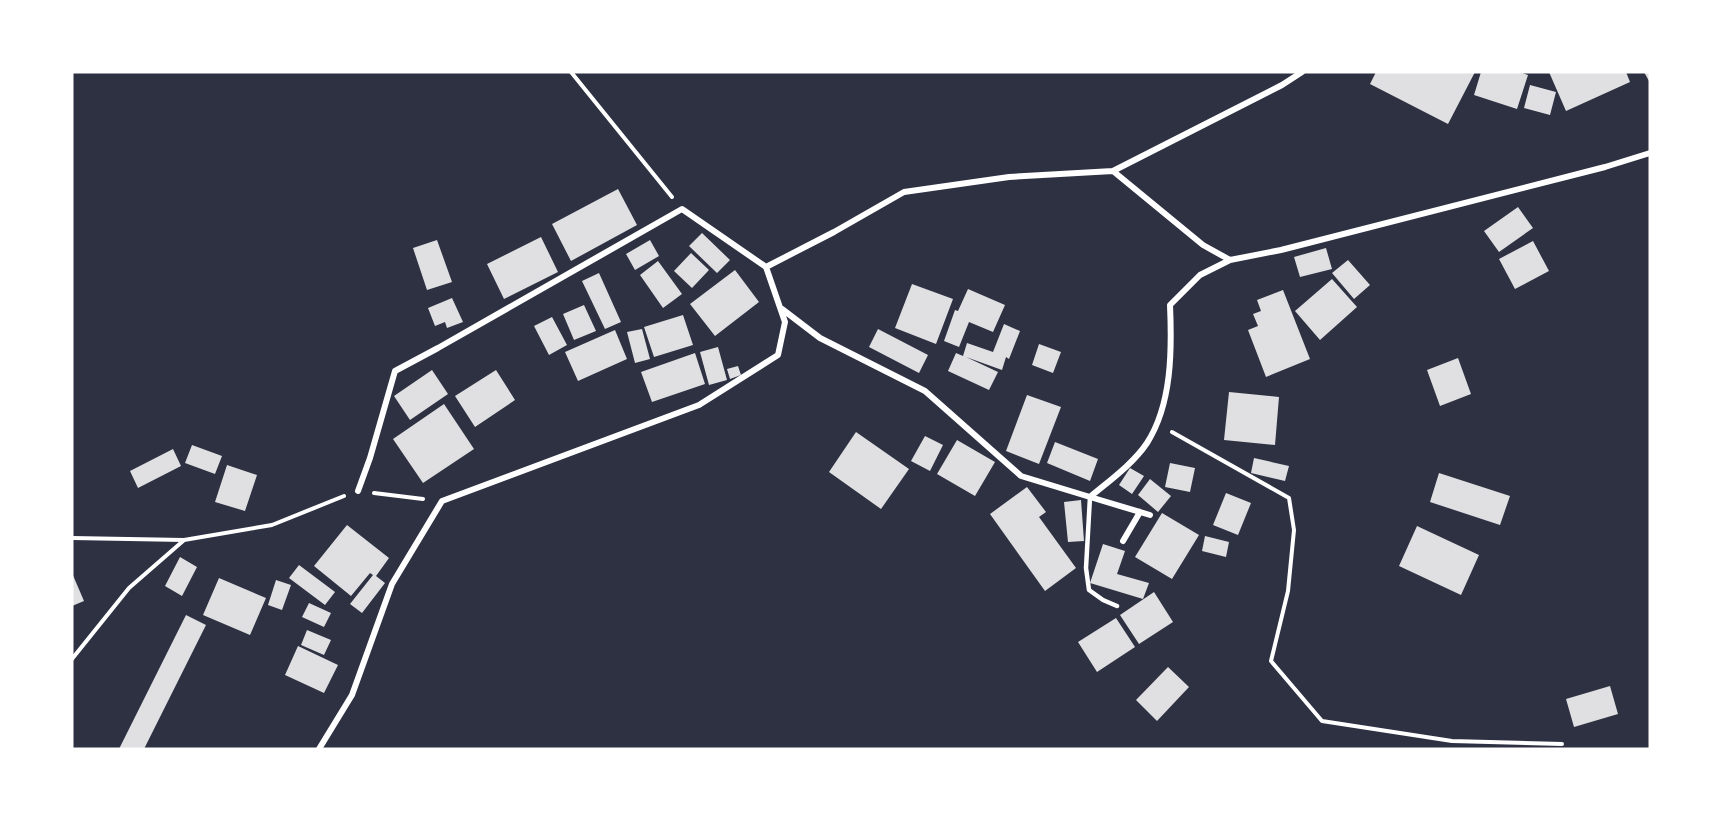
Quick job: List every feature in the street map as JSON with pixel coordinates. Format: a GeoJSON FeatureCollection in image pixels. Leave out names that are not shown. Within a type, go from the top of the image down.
{"type":"FeatureCollection","features":[{"type":"Feature","properties":{"kind":"street"},"geometry":{"type":"LineString","coordinates":[[766,267],[904,192],[1009,177],[1113,171],[1282,85],[1302,72]]}},
{"type":"Feature","properties":{"kind":"street"},"geometry":{"type":"LineString","coordinates":[[1090,497],[1121,470],[1146,443],[1156,423],[1162,409],[1172,347],[1170,304],[1200,275],[1230,260],[1281,250],[1605,167],[1650,153]]}},
{"type":"Feature","properties":{"kind":"street"},"geometry":{"type":"LineString","coordinates":[[1113,171],[1203,245],[1230,260]]}},
{"type":"Feature","properties":{"kind":"street"},"geometry":{"type":"LineString","coordinates":[[319,749],[352,695],[392,584],[442,501],[699,405],[778,355],[785,322],[766,267],[682,209],[394,371],[370,458],[358,491]]}},
{"type":"Feature","properties":{"kind":"street"},"geometry":{"type":"LineString","coordinates":[[782,309],[820,338],[925,391],[1021,476],[1150,515]]}},
{"type":"Feature","properties":{"kind":"street"},"geometry":{"type":"LineString","coordinates":[[1123,541],[1140,512]]}},
{"type":"Feature","properties":{"kind":"lane"},"geometry":{"type":"LineString","coordinates":[[1090,497],[1086,568],[1089,590],[1117,606]]}},
{"type":"Feature","properties":{"kind":"path"},"geometry":{"type":"LineString","coordinates":[[571,72],[682,209]]}},
{"type":"Feature","properties":{"kind":"path"},"geometry":{"type":"LineString","coordinates":[[1156,423],[1289,498],[1294,531],[1288,591],[1271,661],[1322,721],[1452,741],[1562,744]]}},
{"type":"Feature","properties":{"kind":"path"},"geometry":{"type":"LineString","coordinates":[[72,537],[184,540],[272,525],[358,491],[442,501]]}},
{"type":"Feature","properties":{"kind":"path"},"geometry":{"type":"LineString","coordinates":[[72,659],[129,588],[184,540]]}},
{"type":"Feature","properties":{"kind":"building"},"geometry":{"type":"Polygon","coordinates":[[[1376,72],[1475,72],[1448,124],[1370,84],[1376,72]]]}},
{"type":"Feature","properties":{"kind":"building"},"geometry":{"type":"Polygon","coordinates":[[[1481,72],[1519,72],[1528,75],[1517,109],[1474,95],[1481,72]]]}},
{"type":"Feature","properties":{"kind":"building"},"geometry":{"type":"Polygon","coordinates":[[[1549,72],[1626,72],[1630,82],[1566,111],[1549,72]]]}},
{"type":"Feature","properties":{"kind":"building"},"geometry":{"type":"Polygon","coordinates":[[[1644,72],[1650,72],[1649,81],[1644,72]]]}},
{"type":"Feature","properties":{"kind":"building"},"geometry":{"type":"Polygon","coordinates":[[[1530,85],[1556,92],[1550,115],[1524,108],[1530,85]]]}},
{"type":"Feature","properties":{"kind":"building"},"geometry":{"type":"Polygon","coordinates":[[[618,189],[637,225],[571,261],[552,224],[618,189]]]}},
{"type":"Feature","properties":{"kind":"building"},"geometry":{"type":"Polygon","coordinates":[[[1518,207],[1533,228],[1499,252],[1484,231],[1518,207]]]}},
{"type":"Feature","properties":{"kind":"building"},"geometry":{"type":"Polygon","coordinates":[[[702,233],[730,260],[717,273],[689,246],[702,233]]]}},
{"type":"Feature","properties":{"kind":"building"},"geometry":{"type":"Polygon","coordinates":[[[541,237],[558,272],[504,299],[487,264],[541,237]]]}},
{"type":"Feature","properties":{"kind":"building"},"geometry":{"type":"Polygon","coordinates":[[[437,240],[452,282],[427,290],[413,248],[437,240]]]}},
{"type":"Feature","properties":{"kind":"building"},"geometry":{"type":"Polygon","coordinates":[[[650,240],[659,256],[635,270],[626,254],[650,240]]]}},
{"type":"Feature","properties":{"kind":"building"},"geometry":{"type":"Polygon","coordinates":[[[1533,241],[1549,271],[1515,289],[1499,259],[1533,241]]]}},
{"type":"Feature","properties":{"kind":"building"},"geometry":{"type":"Polygon","coordinates":[[[1326,248],[1332,269],[1300,277],[1294,257],[1326,248]]]}},
{"type":"Feature","properties":{"kind":"building"},"geometry":{"type":"Polygon","coordinates":[[[691,253],[709,270],[692,288],[674,271],[691,253]]]}},
{"type":"Feature","properties":{"kind":"building"},"geometry":{"type":"Polygon","coordinates":[[[1348,260],[1370,285],[1354,299],[1332,273],[1348,260]]]}},
{"type":"Feature","properties":{"kind":"building"},"geometry":{"type":"Polygon","coordinates":[[[658,261],[682,294],[663,308],[640,275],[658,261]]]}},
{"type":"Feature","properties":{"kind":"building"},"geometry":{"type":"Polygon","coordinates":[[[735,270],[759,302],[715,336],[690,304],[735,270]]]}},
{"type":"Feature","properties":{"kind":"building"},"geometry":{"type":"Polygon","coordinates":[[[599,273],[621,322],[605,329],[582,281],[599,273]]]}},
{"type":"Feature","properties":{"kind":"building"},"geometry":{"type":"Polygon","coordinates":[[[1332,279],[1357,307],[1320,340],[1295,311],[1332,279]]]}},
{"type":"Feature","properties":{"kind":"building"},"geometry":{"type":"Polygon","coordinates":[[[912,284],[953,299],[936,344],[895,328],[912,284]]]}},
{"type":"Feature","properties":{"kind":"building"},"geometry":{"type":"Polygon","coordinates":[[[968,289],[1005,305],[993,332],[969,322],[959,347],[944,341],[955,310],[958,311],[968,289]]]}},
{"type":"Feature","properties":{"kind":"building"},"geometry":{"type":"Polygon","coordinates":[[[1283,290],[1310,359],[1266,377],[1248,330],[1258,326],[1253,314],[1261,311],[1257,300],[1283,290]]]}},
{"type":"Feature","properties":{"kind":"building"},"geometry":{"type":"Polygon","coordinates":[[[452,298],[463,322],[447,328],[445,322],[435,326],[428,308],[452,298]]]}},
{"type":"Feature","properties":{"kind":"building"},"geometry":{"type":"Polygon","coordinates":[[[584,305],[596,331],[574,340],[563,314],[584,305]]]}},
{"type":"Feature","properties":{"kind":"building"},"geometry":{"type":"Polygon","coordinates":[[[683,315],[693,345],[654,357],[644,327],[683,315]]]}},
{"type":"Feature","properties":{"kind":"building"},"geometry":{"type":"Polygon","coordinates":[[[552,317],[567,345],[549,355],[534,326],[552,317]]]}},
{"type":"Feature","properties":{"kind":"building"},"geometry":{"type":"Polygon","coordinates":[[[1004,324],[1020,331],[1009,359],[1006,357],[1002,370],[966,357],[998,372],[989,390],[948,371],[956,353],[963,356],[967,343],[993,352],[1004,324]]]}},
{"type":"Feature","properties":{"kind":"building"},"geometry":{"type":"Polygon","coordinates":[[[642,329],[650,359],[635,363],[627,332],[642,329]]]}},
{"type":"Feature","properties":{"kind":"building"},"geometry":{"type":"Polygon","coordinates":[[[878,329],[928,355],[919,373],[869,347],[878,329]]]}},
{"type":"Feature","properties":{"kind":"building"},"geometry":{"type":"Polygon","coordinates":[[[615,330],[627,359],[578,381],[565,352],[615,330]]]}},
{"type":"Feature","properties":{"kind":"building"},"geometry":{"type":"Polygon","coordinates":[[[1039,344],[1061,352],[1053,373],[1032,365],[1039,344]]]}},
{"type":"Feature","properties":{"kind":"building"},"geometry":{"type":"Polygon","coordinates":[[[718,347],[727,380],[709,385],[700,352],[718,347]]]}},
{"type":"Feature","properties":{"kind":"building"},"geometry":{"type":"Polygon","coordinates":[[[695,353],[705,384],[652,402],[641,372],[695,353]]]}},
{"type":"Feature","properties":{"kind":"building"},"geometry":{"type":"Polygon","coordinates":[[[1458,358],[1471,394],[1440,406],[1427,370],[1458,358]]]}},
{"type":"Feature","properties":{"kind":"building"},"geometry":{"type":"Polygon","coordinates":[[[738,366],[741,375],[730,379],[727,369],[738,366]]]}},
{"type":"Feature","properties":{"kind":"building"},"geometry":{"type":"Polygon","coordinates":[[[432,370],[448,394],[410,420],[394,396],[432,370]]]}},
{"type":"Feature","properties":{"kind":"building"},"geometry":{"type":"Polygon","coordinates":[[[496,370],[515,400],[475,427],[455,396],[496,370]]]}},
{"type":"Feature","properties":{"kind":"building"},"geometry":{"type":"Polygon","coordinates":[[[1229,392],[1279,397],[1275,445],[1224,440],[1229,392]]]}},
{"type":"Feature","properties":{"kind":"building"},"geometry":{"type":"Polygon","coordinates":[[[1027,395],[1061,407],[1039,464],[1006,451],[1027,395]]]}},
{"type":"Feature","properties":{"kind":"building"},"geometry":{"type":"Polygon","coordinates":[[[444,404],[474,449],[423,483],[393,439],[444,404]]]}},
{"type":"Feature","properties":{"kind":"building"},"geometry":{"type":"Polygon","coordinates":[[[856,432],[909,469],[881,509],[829,472],[856,432]]]}},
{"type":"Feature","properties":{"kind":"building"},"geometry":{"type":"Polygon","coordinates":[[[925,436],[943,445],[930,471],[911,461],[925,436]]]}},
{"type":"Feature","properties":{"kind":"building"},"geometry":{"type":"Polygon","coordinates":[[[957,440],[995,462],[975,496],[937,474],[957,440]]]}},
{"type":"Feature","properties":{"kind":"building"},"geometry":{"type":"Polygon","coordinates":[[[1055,442],[1098,459],[1090,481],[1047,463],[1055,442]]]}},
{"type":"Feature","properties":{"kind":"building"},"geometry":{"type":"Polygon","coordinates":[[[192,445],[222,456],[215,474],[185,463],[192,445]]]}},
{"type":"Feature","properties":{"kind":"building"},"geometry":{"type":"Polygon","coordinates":[[[173,449],[181,466],[138,488],[130,471],[173,449]]]}},
{"type":"Feature","properties":{"kind":"building"},"geometry":{"type":"Polygon","coordinates":[[[1254,458],[1289,466],[1285,481],[1251,473],[1254,458]]]}},
{"type":"Feature","properties":{"kind":"building"},"geometry":{"type":"Polygon","coordinates":[[[1170,463],[1195,468],[1190,492],[1165,487],[1170,463]]]}},
{"type":"Feature","properties":{"kind":"building"},"geometry":{"type":"Polygon","coordinates":[[[227,465],[257,475],[245,511],[215,502],[227,465]]]}},
{"type":"Feature","properties":{"kind":"building"},"geometry":{"type":"Polygon","coordinates":[[[1130,468],[1144,476],[1132,494],[1119,485],[1130,468]]]}},
{"type":"Feature","properties":{"kind":"building"},"geometry":{"type":"Polygon","coordinates":[[[1439,473],[1510,496],[1500,525],[1430,502],[1439,473]]]}},
{"type":"Feature","properties":{"kind":"building"},"geometry":{"type":"Polygon","coordinates":[[[1150,479],[1171,496],[1158,512],[1138,495],[1150,479]]]}},
{"type":"Feature","properties":{"kind":"building"},"geometry":{"type":"Polygon","coordinates":[[[1027,487],[1046,512],[1039,517],[1076,568],[1045,591],[990,514],[1027,487]]]}},
{"type":"Feature","properties":{"kind":"building"},"geometry":{"type":"Polygon","coordinates":[[[1226,493],[1251,503],[1238,535],[1213,525],[1226,493]]]}},
{"type":"Feature","properties":{"kind":"building"},"geometry":{"type":"Polygon","coordinates":[[[1081,500],[1084,541],[1068,542],[1064,502],[1081,500]]]}},
{"type":"Feature","properties":{"kind":"building"},"geometry":{"type":"Polygon","coordinates":[[[1162,513],[1199,535],[1172,579],[1135,557],[1162,513]]]}},
{"type":"Feature","properties":{"kind":"building"},"geometry":{"type":"Polygon","coordinates":[[[347,525],[389,558],[376,576],[385,583],[362,613],[350,604],[373,575],[370,573],[351,596],[314,566],[347,525]]]}},
{"type":"Feature","properties":{"kind":"building"},"geometry":{"type":"Polygon","coordinates":[[[1417,526],[1479,555],[1461,595],[1399,566],[1417,526]]]}},
{"type":"Feature","properties":{"kind":"building"},"geometry":{"type":"Polygon","coordinates":[[[1205,536],[1229,542],[1226,557],[1202,551],[1205,536]]]}},
{"type":"Feature","properties":{"kind":"building"},"geometry":{"type":"Polygon","coordinates":[[[1103,544],[1125,551],[1117,574],[1149,583],[1143,599],[1090,583],[1103,544]]]}},
{"type":"Feature","properties":{"kind":"building"},"geometry":{"type":"Polygon","coordinates":[[[180,557],[197,567],[182,596],[165,586],[180,557]]]}},
{"type":"Feature","properties":{"kind":"building"},"geometry":{"type":"Polygon","coordinates":[[[299,565],[335,592],[325,605],[289,578],[299,565]]]}},
{"type":"Feature","properties":{"kind":"building"},"geometry":{"type":"Polygon","coordinates":[[[72,573],[84,601],[72,606],[72,573]]]}},
{"type":"Feature","properties":{"kind":"building"},"geometry":{"type":"Polygon","coordinates":[[[219,578],[266,598],[250,635],[203,615],[219,578]]]}},
{"type":"Feature","properties":{"kind":"building"},"geometry":{"type":"Polygon","coordinates":[[[276,580],[291,585],[282,610],[268,605],[276,580]]]}},
{"type":"Feature","properties":{"kind":"building"},"geometry":{"type":"Polygon","coordinates":[[[1154,592],[1173,622],[1139,644],[1120,615],[1154,592]]]}},
{"type":"Feature","properties":{"kind":"building"},"geometry":{"type":"Polygon","coordinates":[[[309,603],[331,613],[324,627],[302,617],[309,603]]]}},
{"type":"Feature","properties":{"kind":"building"},"geometry":{"type":"Polygon","coordinates":[[[186,615],[206,625],[144,749],[119,749],[186,615]]]}},
{"type":"Feature","properties":{"kind":"building"},"geometry":{"type":"Polygon","coordinates":[[[1116,618],[1135,647],[1097,672],[1078,642],[1116,618]]]}},
{"type":"Feature","properties":{"kind":"building"},"geometry":{"type":"Polygon","coordinates":[[[307,630],[331,640],[324,655],[301,645],[307,630]]]}},
{"type":"Feature","properties":{"kind":"building"},"geometry":{"type":"Polygon","coordinates":[[[298,646],[338,665],[324,693],[285,675],[298,646]]]}},
{"type":"Feature","properties":{"kind":"building"},"geometry":{"type":"Polygon","coordinates":[[[1168,667],[1189,687],[1157,721],[1136,700],[1168,667]]]}},
{"type":"Feature","properties":{"kind":"building"},"geometry":{"type":"Polygon","coordinates":[[[1610,686],[1618,714],[1574,727],[1566,699],[1610,686]]]}}]}
